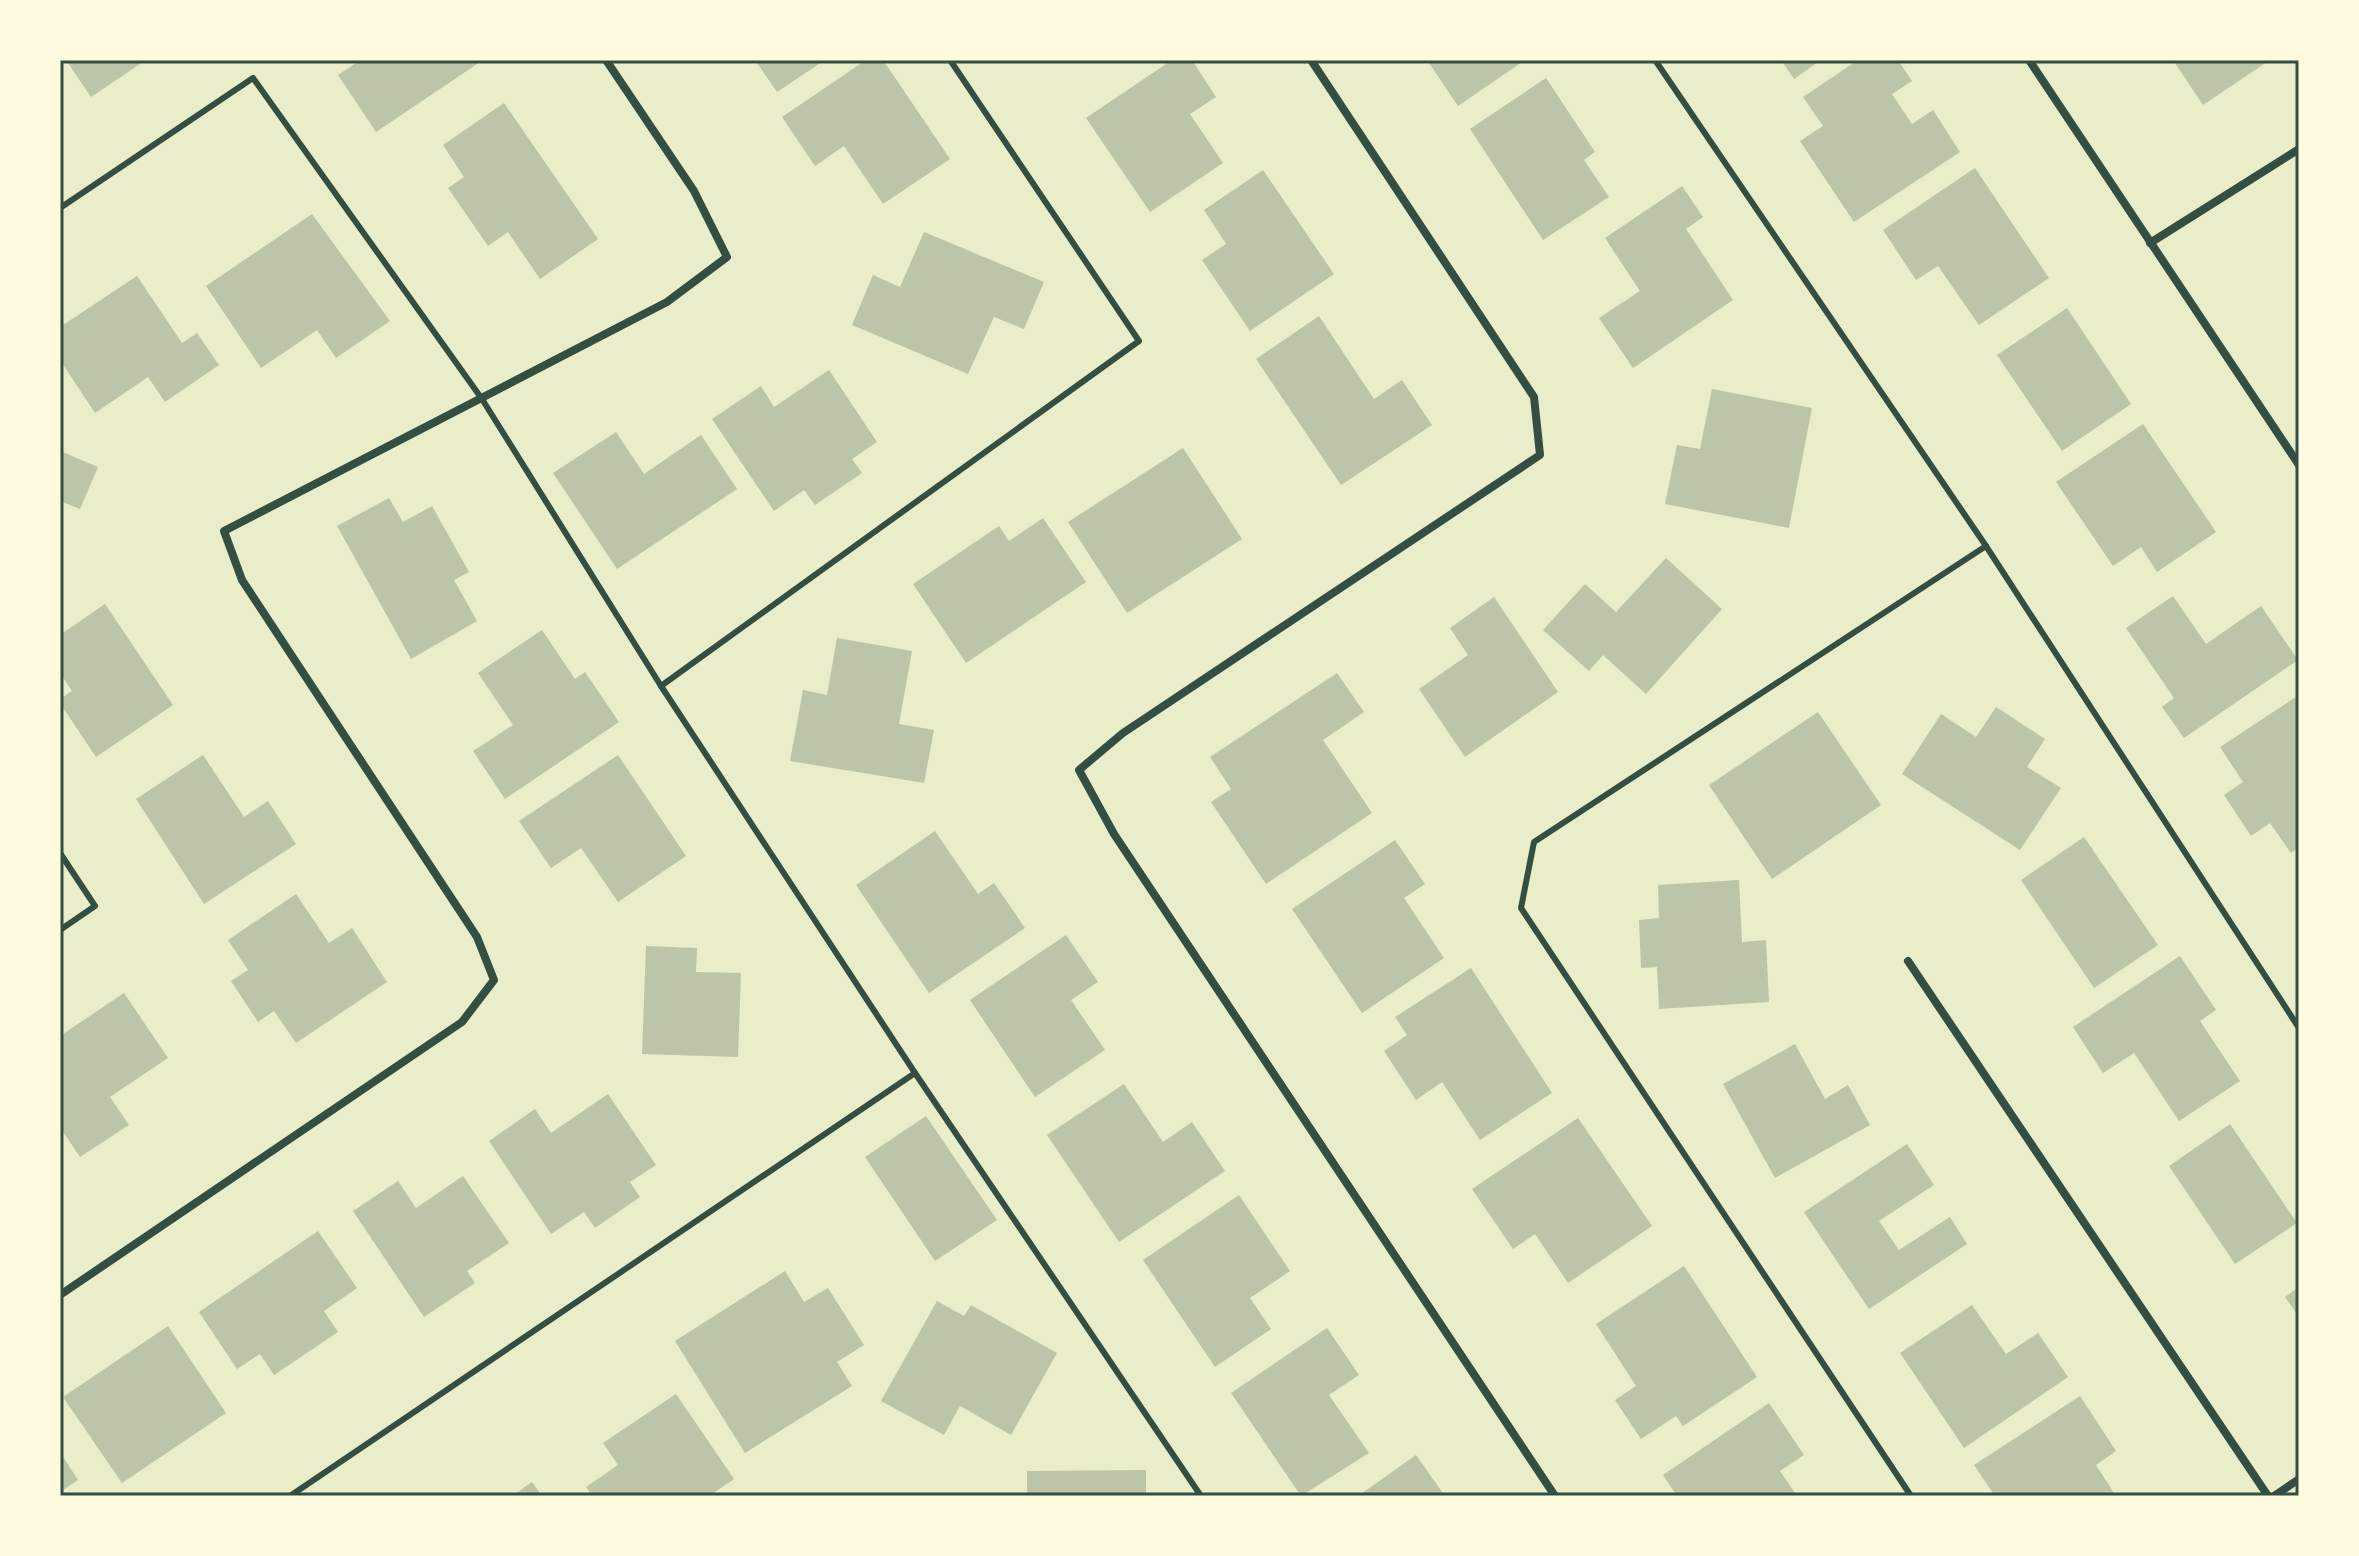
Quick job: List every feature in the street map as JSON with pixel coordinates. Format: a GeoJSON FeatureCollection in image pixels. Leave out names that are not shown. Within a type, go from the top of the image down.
{"type":"FeatureCollection","features":[{"type":"Feature","properties":{"kind":"street"},"geometry":{"type":"LineString","coordinates":[[60,1295],[462,1022],[494,980],[477,937],[242,580],[224,531],[667,302],[727,257],[694,191],[606,60]]}},
{"type":"Feature","properties":{"kind":"street"},"geometry":{"type":"LineString","coordinates":[[1311,60],[1534,397],[1540,455],[1123,733],[1079,770],[1114,834],[1555,1496]]}},
{"type":"Feature","properties":{"kind":"street"},"geometry":{"type":"LineString","coordinates":[[2029,60],[2299,465]]}},
{"type":"Feature","properties":{"kind":"street"},"geometry":{"type":"LineString","coordinates":[[2150,243],[2299,149]]}},
{"type":"Feature","properties":{"kind":"street"},"geometry":{"type":"LineString","coordinates":[[1908,961],[2268,1496]]}},
{"type":"Feature","properties":{"kind":"street"},"geometry":{"type":"LineString","coordinates":[[2274,1496],[2299,1479]]}},
{"type":"Feature","properties":{"kind":"lane"},"geometry":{"type":"LineString","coordinates":[[661,686],[1139,341],[950,60]]}},
{"type":"Feature","properties":{"kind":"lane"},"geometry":{"type":"LineString","coordinates":[[1655,60],[1986,546],[2299,1028]]}},
{"type":"Feature","properties":{"kind":"lane"},"geometry":{"type":"LineString","coordinates":[[60,208],[253,78],[482,399],[661,686],[915,1073],[1201,1496]]}},
{"type":"Feature","properties":{"kind":"lane"},"geometry":{"type":"LineString","coordinates":[[1911,1496],[1521,908],[1534,842],[1986,546]]}},
{"type":"Feature","properties":{"kind":"lane"},"geometry":{"type":"LineString","coordinates":[[60,853],[95,906],[60,930]]}},
{"type":"Feature","properties":{"kind":"lane"},"geometry":{"type":"LineString","coordinates":[[290,1496],[915,1073]]}},
{"type":"Feature","properties":{"kind":"building"},"geometry":{"type":"Polygon","coordinates":[[[66,60],[146,60],[91,97],[66,60]]]}},
{"type":"Feature","properties":{"kind":"building"},"geometry":{"type":"Polygon","coordinates":[[[354,60],[483,60],[376,132],[338,75],[356,63],[354,60]]]}},
{"type":"Feature","properties":{"kind":"building"},"geometry":{"type":"Polygon","coordinates":[[[755,60],[825,60],[777,92],[755,60]]]}},
{"type":"Feature","properties":{"kind":"building"},"geometry":{"type":"Polygon","coordinates":[[[866,60],[883,60],[950,159],[883,204],[844,146],[815,166],[782,117],[866,60]]]}},
{"type":"Feature","properties":{"kind":"building"},"geometry":{"type":"Polygon","coordinates":[[[1172,60],[1192,60],[1216,97],[1190,114],[1223,163],[1150,212],[1086,118],[1172,60]]]}},
{"type":"Feature","properties":{"kind":"building"},"geometry":{"type":"Polygon","coordinates":[[[1427,60],[1525,60],[1458,106],[1427,60]]]}},
{"type":"Feature","properties":{"kind":"building"},"geometry":{"type":"Polygon","coordinates":[[[1781,60],[1821,60],[1794,79],[1781,60]]]}},
{"type":"Feature","properties":{"kind":"building"},"geometry":{"type":"Polygon","coordinates":[[[1858,60],[1898,60],[1912,81],[1892,94],[1912,124],[1933,110],[1960,152],[1854,222],[1800,141],[1823,126],[1803,97],[1858,60]]]}},
{"type":"Feature","properties":{"kind":"building"},"geometry":{"type":"Polygon","coordinates":[[[2173,60],[2270,60],[2203,105],[2173,60]]]}},
{"type":"Feature","properties":{"kind":"building"},"geometry":{"type":"Polygon","coordinates":[[[1546,78],[1595,152],[1584,160],[1609,197],[1543,240],[1470,129],[1546,78]]]}},
{"type":"Feature","properties":{"kind":"building"},"geometry":{"type":"Polygon","coordinates":[[[504,103],[598,239],[540,279],[508,232],[488,246],[448,188],[464,177],[443,145],[504,103]]]}},
{"type":"Feature","properties":{"kind":"building"},"geometry":{"type":"Polygon","coordinates":[[[1975,168],[2049,278],[1979,325],[1938,266],[1916,280],[1883,230],[1975,168]]]}},
{"type":"Feature","properties":{"kind":"building"},"geometry":{"type":"Polygon","coordinates":[[[1263,170],[1334,274],[1250,331],[1202,260],[1226,244],[1204,210],[1263,170]]]}},
{"type":"Feature","properties":{"kind":"building"},"geometry":{"type":"Polygon","coordinates":[[[1682,186],[1703,217],[1686,229],[1733,300],[1633,368],[1599,318],[1640,291],[1605,238],[1682,186]]]}},
{"type":"Feature","properties":{"kind":"building"},"geometry":{"type":"Polygon","coordinates":[[[312,214],[390,321],[336,358],[317,330],[261,368],[206,286],[312,214]]]}},
{"type":"Feature","properties":{"kind":"building"},"geometry":{"type":"Polygon","coordinates":[[[924,232],[1044,282],[1024,329],[994,317],[968,374],[852,325],[873,275],[900,287],[924,232]]]}},
{"type":"Feature","properties":{"kind":"building"},"geometry":{"type":"Polygon","coordinates":[[[137,276],[182,343],[197,333],[219,365],[165,402],[148,377],[95,413],[60,360],[60,327],[137,276]]]}},
{"type":"Feature","properties":{"kind":"building"},"geometry":{"type":"Polygon","coordinates":[[[2067,308],[2131,404],[2062,451],[1997,355],[2067,308]]]}},
{"type":"Feature","properties":{"kind":"building"},"geometry":{"type":"Polygon","coordinates":[[[1319,316],[1374,399],[1402,380],[1432,425],[1341,485],[1256,359],[1319,316]]]}},
{"type":"Feature","properties":{"kind":"building"},"geometry":{"type":"Polygon","coordinates":[[[829,370],[877,442],[852,459],[862,473],[815,505],[804,490],[774,511],[712,419],[761,386],[774,407],[829,370]]]}},
{"type":"Feature","properties":{"kind":"building"},"geometry":{"type":"Polygon","coordinates":[[[1712,389],[1812,408],[1789,528],[1665,504],[1677,445],[1700,449],[1712,389]]]}},
{"type":"Feature","properties":{"kind":"building"},"geometry":{"type":"Polygon","coordinates":[[[2143,424],[2216,532],[2157,572],[2141,547],[2113,566],[2056,482],[2143,424]]]}},
{"type":"Feature","properties":{"kind":"building"},"geometry":{"type":"Polygon","coordinates":[[[616,432],[644,474],[701,435],[737,489],[617,569],[553,473],[616,432]]]}},
{"type":"Feature","properties":{"kind":"building"},"geometry":{"type":"Polygon","coordinates":[[[1183,448],[1242,539],[1127,613],[1068,522],[1183,448]]]}},
{"type":"Feature","properties":{"kind":"building"},"geometry":{"type":"Polygon","coordinates":[[[60,451],[98,467],[80,509],[60,501],[60,451]]]}},
{"type":"Feature","properties":{"kind":"building"},"geometry":{"type":"Polygon","coordinates":[[[389,498],[403,522],[432,506],[469,572],[454,580],[477,621],[411,659],[337,526],[389,498]]]}},
{"type":"Feature","properties":{"kind":"building"},"geometry":{"type":"Polygon","coordinates":[[[1043,518],[1086,582],[966,663],[913,584],[999,526],[1009,541],[1043,518]]]}},
{"type":"Feature","properties":{"kind":"building"},"geometry":{"type":"Polygon","coordinates":[[[1666,558],[1722,609],[1646,694],[1603,655],[1589,671],[1543,630],[1585,584],[1616,612],[1666,558]]]}},
{"type":"Feature","properties":{"kind":"building"},"geometry":{"type":"Polygon","coordinates":[[[2173,596],[2206,644],[2261,606],[2298,660],[2184,738],[2162,707],[2174,698],[2126,628],[2173,596]]]}},
{"type":"Feature","properties":{"kind":"building"},"geometry":{"type":"Polygon","coordinates":[[[1494,597],[1558,692],[1465,757],[1419,689],[1468,655],[1450,628],[1494,597]]]}},
{"type":"Feature","properties":{"kind":"building"},"geometry":{"type":"Polygon","coordinates":[[[105,604],[173,705],[96,757],[60,703],[60,699],[72,691],[60,673],[60,635],[105,604]]]}},
{"type":"Feature","properties":{"kind":"building"},"geometry":{"type":"Polygon","coordinates":[[[542,630],[575,679],[585,672],[619,722],[505,799],[473,751],[513,725],[478,673],[542,630]]]}},
{"type":"Feature","properties":{"kind":"building"},"geometry":{"type":"Polygon","coordinates":[[[837,638],[912,651],[899,724],[934,730],[924,783],[790,761],[803,690],[827,695],[837,638]]]}},
{"type":"Feature","properties":{"kind":"building"},"geometry":{"type":"Polygon","coordinates":[[[1337,673],[1364,712],[1323,740],[1372,813],[1266,884],[1211,802],[1231,789],[1210,757],[1337,673]]]}},
{"type":"Feature","properties":{"kind":"building"},"geometry":{"type":"Polygon","coordinates":[[[2299,695],[2299,847],[2291,853],[2270,823],[2251,836],[2224,795],[2243,782],[2220,747],[2299,695]]]}},
{"type":"Feature","properties":{"kind":"building"},"geometry":{"type":"Polygon","coordinates":[[[1996,707],[2045,739],[2027,767],[2061,788],[2020,850],[1902,774],[1941,714],[1976,737],[1996,707]]]}},
{"type":"Feature","properties":{"kind":"building"},"geometry":{"type":"Polygon","coordinates":[[[1818,712],[1881,805],[1772,879],[1709,785],[1818,712]]]}},
{"type":"Feature","properties":{"kind":"building"},"geometry":{"type":"Polygon","coordinates":[[[203,755],[244,817],[268,801],[296,844],[204,904],[136,799],[203,755]]]}},
{"type":"Feature","properties":{"kind":"building"},"geometry":{"type":"Polygon","coordinates":[[[618,755],[686,856],[618,902],[581,848],[551,868],[519,821],[618,755]]]}},
{"type":"Feature","properties":{"kind":"building"},"geometry":{"type":"Polygon","coordinates":[[[935,831],[978,894],[994,883],[1025,928],[929,993],[856,885],[935,831]]]}},
{"type":"Feature","properties":{"kind":"building"},"geometry":{"type":"Polygon","coordinates":[[[2084,837],[2158,945],[2094,988],[2021,880],[2084,837]]]}},
{"type":"Feature","properties":{"kind":"building"},"geometry":{"type":"Polygon","coordinates":[[[1395,840],[1425,884],[1404,898],[1444,958],[1362,1013],[1292,909],[1395,840]]]}},
{"type":"Feature","properties":{"kind":"building"},"geometry":{"type":"Polygon","coordinates":[[[1739,880],[1742,942],[1766,940],[1769,1002],[1659,1009],[1657,967],[1641,968],[1639,920],[1659,918],[1658,885],[1739,880]]]}},
{"type":"Feature","properties":{"kind":"building"},"geometry":{"type":"Polygon","coordinates":[[[296,894],[329,943],[352,928],[387,982],[296,1043],[274,1011],[258,1022],[231,981],[248,970],[228,940],[296,894]]]}},
{"type":"Feature","properties":{"kind":"building"},"geometry":{"type":"Polygon","coordinates":[[[1066,935],[1098,982],[1071,1000],[1105,1050],[1035,1097],[970,1000],[1066,935]]]}},
{"type":"Feature","properties":{"kind":"building"},"geometry":{"type":"Polygon","coordinates":[[[646,946],[697,948],[696,972],[741,973],[738,1057],[642,1054],[646,946]]]}},
{"type":"Feature","properties":{"kind":"building"},"geometry":{"type":"Polygon","coordinates":[[[2180,956],[2216,1010],[2200,1021],[2240,1081],[2179,1121],[2134,1053],[2103,1073],[2073,1027],[2180,956]]]}},
{"type":"Feature","properties":{"kind":"building"},"geometry":{"type":"Polygon","coordinates":[[[1471,968],[1552,1093],[1480,1140],[1442,1082],[1416,1100],[1384,1051],[1407,1035],[1395,1017],[1471,968]]]}},
{"type":"Feature","properties":{"kind":"building"},"geometry":{"type":"Polygon","coordinates":[[[124,993],[168,1058],[110,1097],[129,1125],[80,1157],[60,1127],[60,1036],[124,993]]]}},
{"type":"Feature","properties":{"kind":"building"},"geometry":{"type":"Polygon","coordinates":[[[1795,1044],[1825,1099],[1848,1085],[1870,1125],[1775,1178],[1723,1084],[1795,1044]]]}},
{"type":"Feature","properties":{"kind":"building"},"geometry":{"type":"Polygon","coordinates":[[[1124,1084],[1163,1142],[1192,1122],[1225,1171],[1119,1242],[1047,1135],[1124,1084]]]}},
{"type":"Feature","properties":{"kind":"building"},"geometry":{"type":"Polygon","coordinates":[[[608,1094],[656,1165],[630,1182],[640,1197],[595,1228],[584,1212],[551,1234],[489,1141],[535,1109],[551,1133],[608,1094]]]}},
{"type":"Feature","properties":{"kind":"building"},"geometry":{"type":"Polygon","coordinates":[[[926,1116],[997,1220],[935,1261],[865,1157],[926,1116]]]}},
{"type":"Feature","properties":{"kind":"building"},"geometry":{"type":"Polygon","coordinates":[[[1578,1118],[1652,1226],[1568,1283],[1535,1234],[1513,1249],[1472,1189],[1578,1118]]]}},
{"type":"Feature","properties":{"kind":"building"},"geometry":{"type":"Polygon","coordinates":[[[2230,1124],[2297,1223],[2235,1264],[2169,1166],[2230,1124]]]}},
{"type":"Feature","properties":{"kind":"building"},"geometry":{"type":"Polygon","coordinates":[[[1907,1144],[1934,1185],[1879,1221],[1899,1250],[1950,1217],[1967,1244],[1869,1309],[1804,1212],[1907,1144]]]}},
{"type":"Feature","properties":{"kind":"building"},"geometry":{"type":"Polygon","coordinates":[[[463,1176],[509,1243],[467,1271],[475,1283],[424,1317],[353,1211],[398,1181],[416,1208],[463,1176]]]}},
{"type":"Feature","properties":{"kind":"building"},"geometry":{"type":"Polygon","coordinates":[[[1239,1195],[1290,1271],[1250,1298],[1271,1329],[1215,1367],[1143,1260],[1239,1195]]]}},
{"type":"Feature","properties":{"kind":"building"},"geometry":{"type":"Polygon","coordinates":[[[318,1231],[357,1288],[324,1311],[338,1332],[274,1375],[260,1354],[237,1369],[199,1312],[318,1231]]]}},
{"type":"Feature","properties":{"kind":"building"},"geometry":{"type":"Polygon","coordinates":[[[1684,1266],[1757,1377],[1683,1426],[1676,1416],[1641,1439],[1615,1400],[1636,1386],[1596,1324],[1684,1266]]]}},
{"type":"Feature","properties":{"kind":"building"},"geometry":{"type":"Polygon","coordinates":[[[785,1271],[804,1302],[828,1288],[864,1345],[837,1362],[852,1386],[745,1453],[675,1341],[785,1271]]]}},
{"type":"Feature","properties":{"kind":"building"},"geometry":{"type":"Polygon","coordinates":[[[2299,1287],[2299,1317],[2285,1297],[2299,1287]]]}},
{"type":"Feature","properties":{"kind":"building"},"geometry":{"type":"Polygon","coordinates":[[[937,1301],[964,1316],[971,1305],[1057,1353],[1011,1435],[960,1406],[944,1435],[881,1401],[937,1301]]]}},
{"type":"Feature","properties":{"kind":"building"},"geometry":{"type":"Polygon","coordinates":[[[1972,1305],[2006,1354],[2038,1333],[2068,1377],[1964,1448],[1900,1353],[1972,1305]]]}},
{"type":"Feature","properties":{"kind":"building"},"geometry":{"type":"Polygon","coordinates":[[[168,1326],[226,1413],[122,1483],[63,1397],[168,1326]]]}},
{"type":"Feature","properties":{"kind":"building"},"geometry":{"type":"Polygon","coordinates":[[[1327,1328],[1359,1375],[1329,1395],[1369,1453],[1301,1496],[1231,1393],[1327,1328]]]}},
{"type":"Feature","properties":{"kind":"building"},"geometry":{"type":"Polygon","coordinates":[[[676,1394],[734,1479],[709,1496],[592,1496],[586,1487],[618,1465],[603,1443],[676,1394]]]}},
{"type":"Feature","properties":{"kind":"building"},"geometry":{"type":"Polygon","coordinates":[[[2080,1396],[2116,1451],[2096,1465],[2116,1496],[1995,1496],[1974,1465],[2080,1396]]]}},
{"type":"Feature","properties":{"kind":"building"},"geometry":{"type":"Polygon","coordinates":[[[1769,1403],[1804,1455],[1780,1471],[1797,1496],[1677,1496],[1663,1475],[1769,1403]]]}},
{"type":"Feature","properties":{"kind":"building"},"geometry":{"type":"Polygon","coordinates":[[[60,1452],[78,1480],[60,1492],[60,1452]]]}},
{"type":"Feature","properties":{"kind":"building"},"geometry":{"type":"Polygon","coordinates":[[[1416,1455],[1445,1496],[1358,1496],[1416,1455]]]}},
{"type":"Feature","properties":{"kind":"building"},"geometry":{"type":"Polygon","coordinates":[[[1146,1470],[1146,1496],[1027,1496],[1027,1471],[1146,1470]]]}},
{"type":"Feature","properties":{"kind":"building"},"geometry":{"type":"Polygon","coordinates":[[[532,1482],[542,1496],[512,1496],[532,1482]]]}}]}
